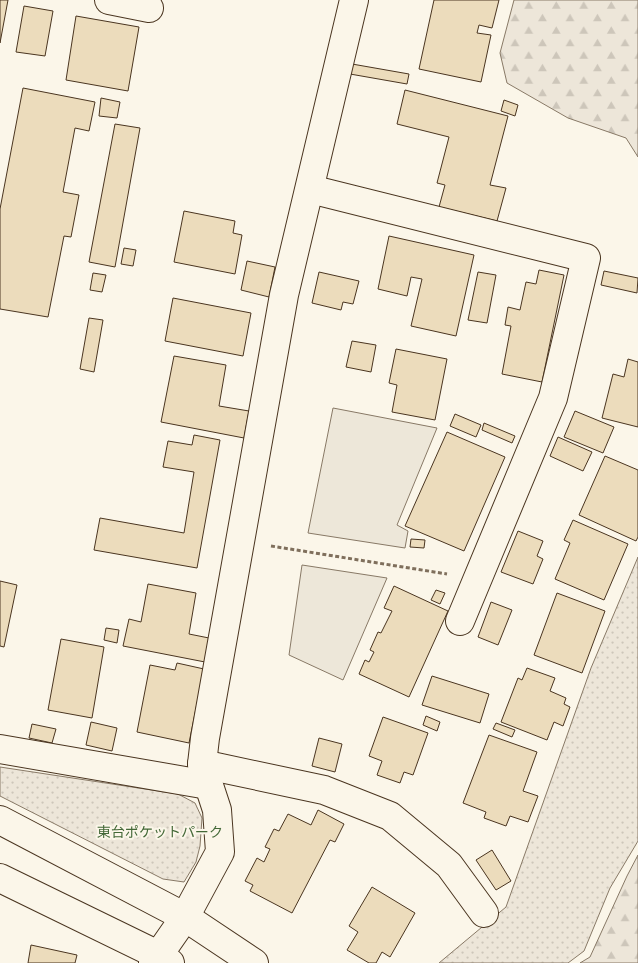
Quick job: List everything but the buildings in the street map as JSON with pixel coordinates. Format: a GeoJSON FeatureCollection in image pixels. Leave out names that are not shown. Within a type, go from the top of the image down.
{"type":"FeatureCollection","features":[{"type":"Feature","properties":{"kind":"street"},"geometry":{"type":"LineString","coordinates":[[109,0],[149,8]]}},
{"type":"Feature","properties":{"kind":"street"},"geometry":{"type":"LineString","coordinates":[[0,878],[160,960],[186,917],[220,852],[216,810],[205,774],[205,738],[284,295],[354,0]]}},
{"type":"Feature","properties":{"kind":"street"},"geometry":{"type":"LineString","coordinates":[[310,188],[586,258],[553,398],[460,621]]}},
{"type":"Feature","properties":{"kind":"street"},"geometry":{"type":"LineString","coordinates":[[0,749],[324,790],[390,816],[448,865],[484,913]]}},
{"type":"Feature","properties":{"kind":"street"},"geometry":{"type":"LineString","coordinates":[[0,820],[186,917],[254,963]]}},
{"type":"Feature","properties":{"kind":"path"},"geometry":{"type":"LineString","coordinates":[[240,541],[478,578]]}},
{"type":"Feature","properties":{"kind":"green space"},"geometry":{"type":"Polygon","coordinates":[[[514,0],[638,0],[638,157],[626,138],[568,118],[507,83],[500,53],[514,0]]]}},
{"type":"Feature","properties":{"kind":"green space"},"geometry":{"type":"Polygon","coordinates":[[[638,557],[638,841],[610,888],[584,951],[568,963],[439,963],[506,907],[591,668],[638,557]]]}},
{"type":"Feature","properties":{"kind":"green space","name":"東台ポケットパーク"},"geometry":{"type":"Polygon","coordinates":[[[0,767],[178,794],[195,803],[202,818],[200,846],[196,862],[184,882],[163,879],[0,796],[0,767]]]}},
{"type":"Feature","properties":{"kind":"green space"},"geometry":{"type":"Polygon","coordinates":[[[638,855],[638,963],[580,963],[590,957],[638,855]]]}},
{"type":"Feature","properties":{"kind":"shaded area"},"geometry":{"type":"Polygon","coordinates":[[[333,408],[437,428],[397,525],[408,531],[405,548],[308,533],[333,408]]]}},
{"type":"Feature","properties":{"kind":"shaded area"},"geometry":{"type":"Polygon","coordinates":[[[302,565],[387,578],[343,680],[289,655],[302,565]]]}}]}
